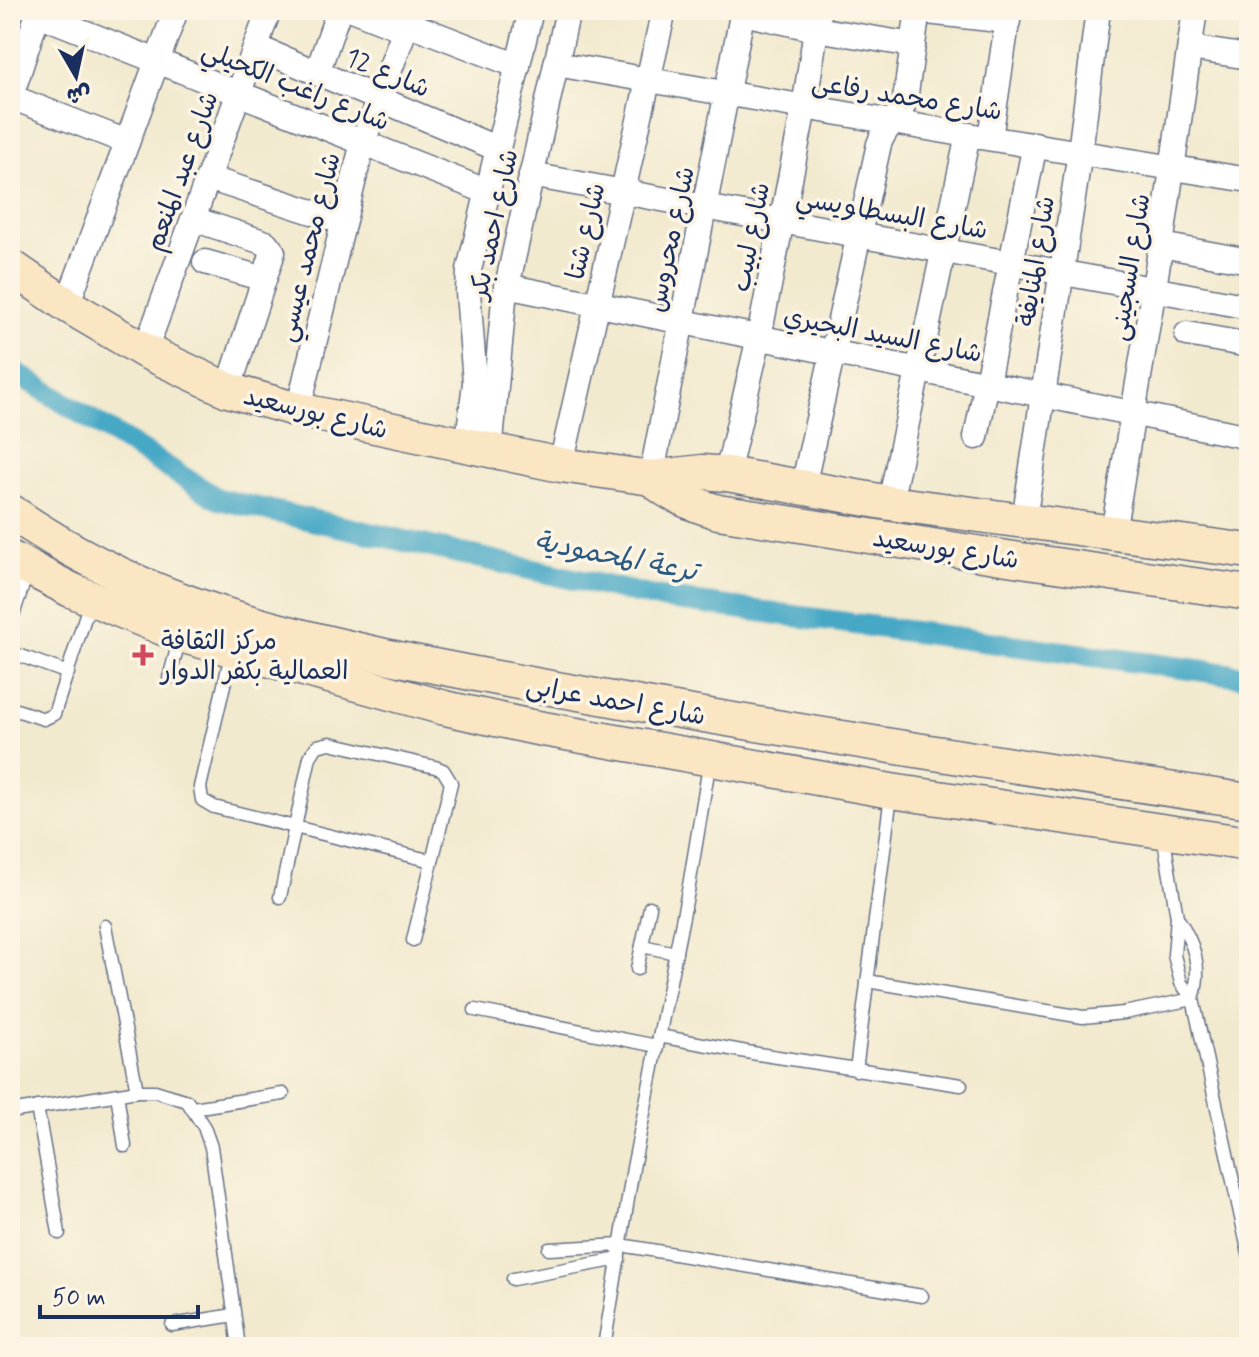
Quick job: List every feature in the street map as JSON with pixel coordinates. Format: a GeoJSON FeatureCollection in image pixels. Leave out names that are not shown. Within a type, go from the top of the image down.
{"type":"FeatureCollection","features":[{"type":"Feature","properties":{"kind":"main road","name":"شارع بورسعيد"},"geometry":{"type":"LineString","coordinates":[[10,266],[67,305],[145,351],[228,390],[298,410],[478,450],[651,478],[689,473],[727,474],[890,503],[1113,533],[1248,544]]}},
{"type":"Feature","properties":{"kind":"main road","name":"شارع بورسعيد"},"geometry":{"type":"LineString","coordinates":[[651,478],[663,489],[689,503],[718,512],[1249,593]]}},
{"type":"Feature","properties":{"kind":"main road","name":"شارع احمد عرابى"},"geometry":{"type":"LineString","coordinates":[[10,511],[52,540],[157,592],[198,608],[326,643],[489,678],[953,758],[1249,801]]}},
{"type":"Feature","properties":{"kind":"main road","name":"شارع احمد عرابى"},"geometry":{"type":"LineString","coordinates":[[19,564],[91,599],[180,635],[459,711],[532,727],[891,791],[1249,844]]}},
{"type":"Feature","properties":{"kind":"street"},"geometry":{"type":"LineString","coordinates":[[67,305],[176,10]]}},
{"type":"Feature","properties":{"kind":"street","name":"شارع عبد المنعم"},"geometry":{"type":"LineString","coordinates":[[145,351],[269,10]]}},
{"type":"Feature","properties":{"kind":"street"},"geometry":{"type":"LineString","coordinates":[[317,73],[339,10]]}},
{"type":"Feature","properties":{"kind":"street"},"geometry":{"type":"LineString","coordinates":[[354,10],[408,21],[518,66]]}},
{"type":"Feature","properties":{"kind":"street","name":"شارع احمد بكر"},"geometry":{"type":"LineString","coordinates":[[478,450],[469,270],[531,10]]}},
{"type":"Feature","properties":{"kind":"street","name":"شارع احمد بكر"},"geometry":{"type":"LineString","coordinates":[[478,450],[505,293],[568,10]]}},
{"type":"Feature","properties":{"kind":"street","name":"شارع شتا"},"geometry":{"type":"LineString","coordinates":[[561,465],[664,10]]}},
{"type":"Feature","properties":{"kind":"street"},"geometry":{"type":"LineString","coordinates":[[803,487],[879,144],[886,126],[900,114],[905,100],[918,10],[1008,16],[979,137],[943,252],[890,503]]}},
{"type":"Feature","properties":{"kind":"street","name":"شارع المنايفة"},"geometry":{"type":"LineString","coordinates":[[1024,520],[1080,152],[1098,10]]}},
{"type":"Feature","properties":{"kind":"street","name":"شارع السجينى"},"geometry":{"type":"LineString","coordinates":[[1113,533],[1161,245],[1195,10]]}},
{"type":"Feature","properties":{"kind":"street"},"geometry":{"type":"LineString","coordinates":[[743,11],[818,20],[913,45]]}},
{"type":"Feature","properties":{"kind":"street","name":"شارع محروس"},"geometry":{"type":"LineString","coordinates":[[651,478],[743,11]]}},
{"type":"Feature","properties":{"kind":"street"},"geometry":{"type":"LineString","coordinates":[[39,12],[10,98],[127,142]]}},
{"type":"Feature","properties":{"kind":"street","name":"شارع راغب الكحيلي"},"geometry":{"type":"LineString","coordinates":[[39,12],[488,192]]}},
{"type":"Feature","properties":{"kind":"street","name":"شارع لبيب"},"geometry":{"type":"LineString","coordinates":[[727,474],[759,337],[818,20]]}},
{"type":"Feature","properties":{"kind":"street","name":"شارع محمد عيسي"},"geometry":{"type":"LineString","coordinates":[[298,410],[363,142],[408,21]]}},
{"type":"Feature","properties":{"kind":"street","name":"شارع 12"},"geometry":{"type":"LineString","coordinates":[[256,47],[498,149]]}},
{"type":"Feature","properties":{"kind":"street"},"geometry":{"type":"LineString","coordinates":[[1190,48],[1249,57]]}},
{"type":"Feature","properties":{"kind":"street","name":"شارع محمد رفاعى"},"geometry":{"type":"LineString","coordinates":[[556,64],[979,137],[1173,168],[1248,175]]}},
{"type":"Feature","properties":{"kind":"street"},"geometry":{"type":"LineString","coordinates":[[976,437],[1035,144]]}},
{"type":"Feature","properties":{"kind":"street","name":"شارع البسطاويسي"},"geometry":{"type":"LineString","coordinates":[[531,175],[1244,306]]}},
{"type":"Feature","properties":{"kind":"street"},"geometry":{"type":"LineString","coordinates":[[208,178],[343,222]]}},
{"type":"Feature","properties":{"kind":"street"},"geometry":{"type":"LineString","coordinates":[[193,219],[266,243],[273,252],[228,390]]}},
{"type":"Feature","properties":{"kind":"street"},"geometry":{"type":"LineString","coordinates":[[1161,245],[1249,261]]}},
{"type":"Feature","properties":{"kind":"street"},"geometry":{"type":"LineString","coordinates":[[205,262],[264,279]]}},
{"type":"Feature","properties":{"kind":"street","name":"شارع السيد البحيري"},"geometry":{"type":"LineString","coordinates":[[469,300],[505,293],[596,304],[1249,437]]}},
{"type":"Feature","properties":{"kind":"street"},"geometry":{"type":"LineString","coordinates":[[473,328],[501,328]]}},
{"type":"Feature","properties":{"kind":"street"},"geometry":{"type":"LineString","coordinates":[[1187,334],[1249,345]]}},
{"type":"Feature","properties":{"kind":"lane"},"geometry":{"type":"LineString","coordinates":[[10,624],[19,564]]}},
{"type":"Feature","properties":{"kind":"lane"},"geometry":{"type":"LineString","coordinates":[[10,708],[44,719],[52,717],[91,599]]}},
{"type":"Feature","properties":{"kind":"lane"},"geometry":{"type":"LineString","coordinates":[[169,678],[180,635]]}},
{"type":"Feature","properties":{"kind":"lane"},"geometry":{"type":"LineString","coordinates":[[232,651],[199,794],[202,800],[214,807],[432,861]]}},
{"type":"Feature","properties":{"kind":"lane"},"geometry":{"type":"LineString","coordinates":[[10,652],[68,673]]}},
{"type":"Feature","properties":{"kind":"lane"},"geometry":{"type":"LineString","coordinates":[[280,897],[310,757],[317,746],[330,743],[435,767],[443,770],[451,783],[413,940]]}},
{"type":"Feature","properties":{"kind":"lane"},"geometry":{"type":"LineString","coordinates":[[604,1347],[633,1168],[676,953],[710,759]]}},
{"type":"Feature","properties":{"kind":"lane"},"geometry":{"type":"LineString","coordinates":[[856,1070],[891,791]]}},
{"type":"Feature","properties":{"kind":"lane"},"geometry":{"type":"LineString","coordinates":[[1163,831],[1177,917],[1174,955],[1178,974],[1193,999],[1249,1254]]}},
{"type":"Feature","properties":{"kind":"lane"},"geometry":{"type":"LineString","coordinates":[[637,969],[650,907]]}},
{"type":"Feature","properties":{"kind":"lane"},"geometry":{"type":"LineString","coordinates":[[1177,917],[1195,950],[1198,969],[1193,999]]}},
{"type":"Feature","properties":{"kind":"lane"},"geometry":{"type":"LineString","coordinates":[[105,926],[137,1091]]}},
{"type":"Feature","properties":{"kind":"lane"},"geometry":{"type":"LineString","coordinates":[[642,946],[676,953]]}},
{"type":"Feature","properties":{"kind":"lane"},"geometry":{"type":"LineString","coordinates":[[867,981],[1083,1017],[1124,1013],[1193,999]]}},
{"type":"Feature","properties":{"kind":"lane"},"geometry":{"type":"LineString","coordinates":[[475,1010],[658,1041],[961,1085]]}},
{"type":"Feature","properties":{"kind":"lane"},"geometry":{"type":"LineString","coordinates":[[10,1112],[137,1091],[155,1091],[187,1101],[204,1127],[211,1147],[239,1347]]}},
{"type":"Feature","properties":{"kind":"lane"},"geometry":{"type":"LineString","coordinates":[[117,1094],[125,1146]]}},
{"type":"Feature","properties":{"kind":"lane"},"geometry":{"type":"LineString","coordinates":[[193,1108],[283,1094]]}},
{"type":"Feature","properties":{"kind":"lane"},"geometry":{"type":"LineString","coordinates":[[37,1107],[59,1233]]}},
{"type":"Feature","properties":{"kind":"lane"},"geometry":{"type":"LineString","coordinates":[[549,1249],[621,1245],[922,1296]]}},
{"type":"Feature","properties":{"kind":"lane"},"geometry":{"type":"LineString","coordinates":[[513,1279],[619,1259]]}},
{"type":"Feature","properties":{"kind":"lane"},"geometry":{"type":"LineString","coordinates":[[172,1325],[234,1315]]}},
{"type":"Feature","properties":{"kind":"waterway","name":"ترعة المحمودية"},"geometry":{"type":"LineString","coordinates":[[10,369],[218,499],[654,597],[1249,677]]}},
{"type":"Feature","properties":{"kind":"place","name":"مركز الثقافة العمالية بكفر الدوار"},"geometry":{"type":"Point","coordinates":[143,655]}}]}
